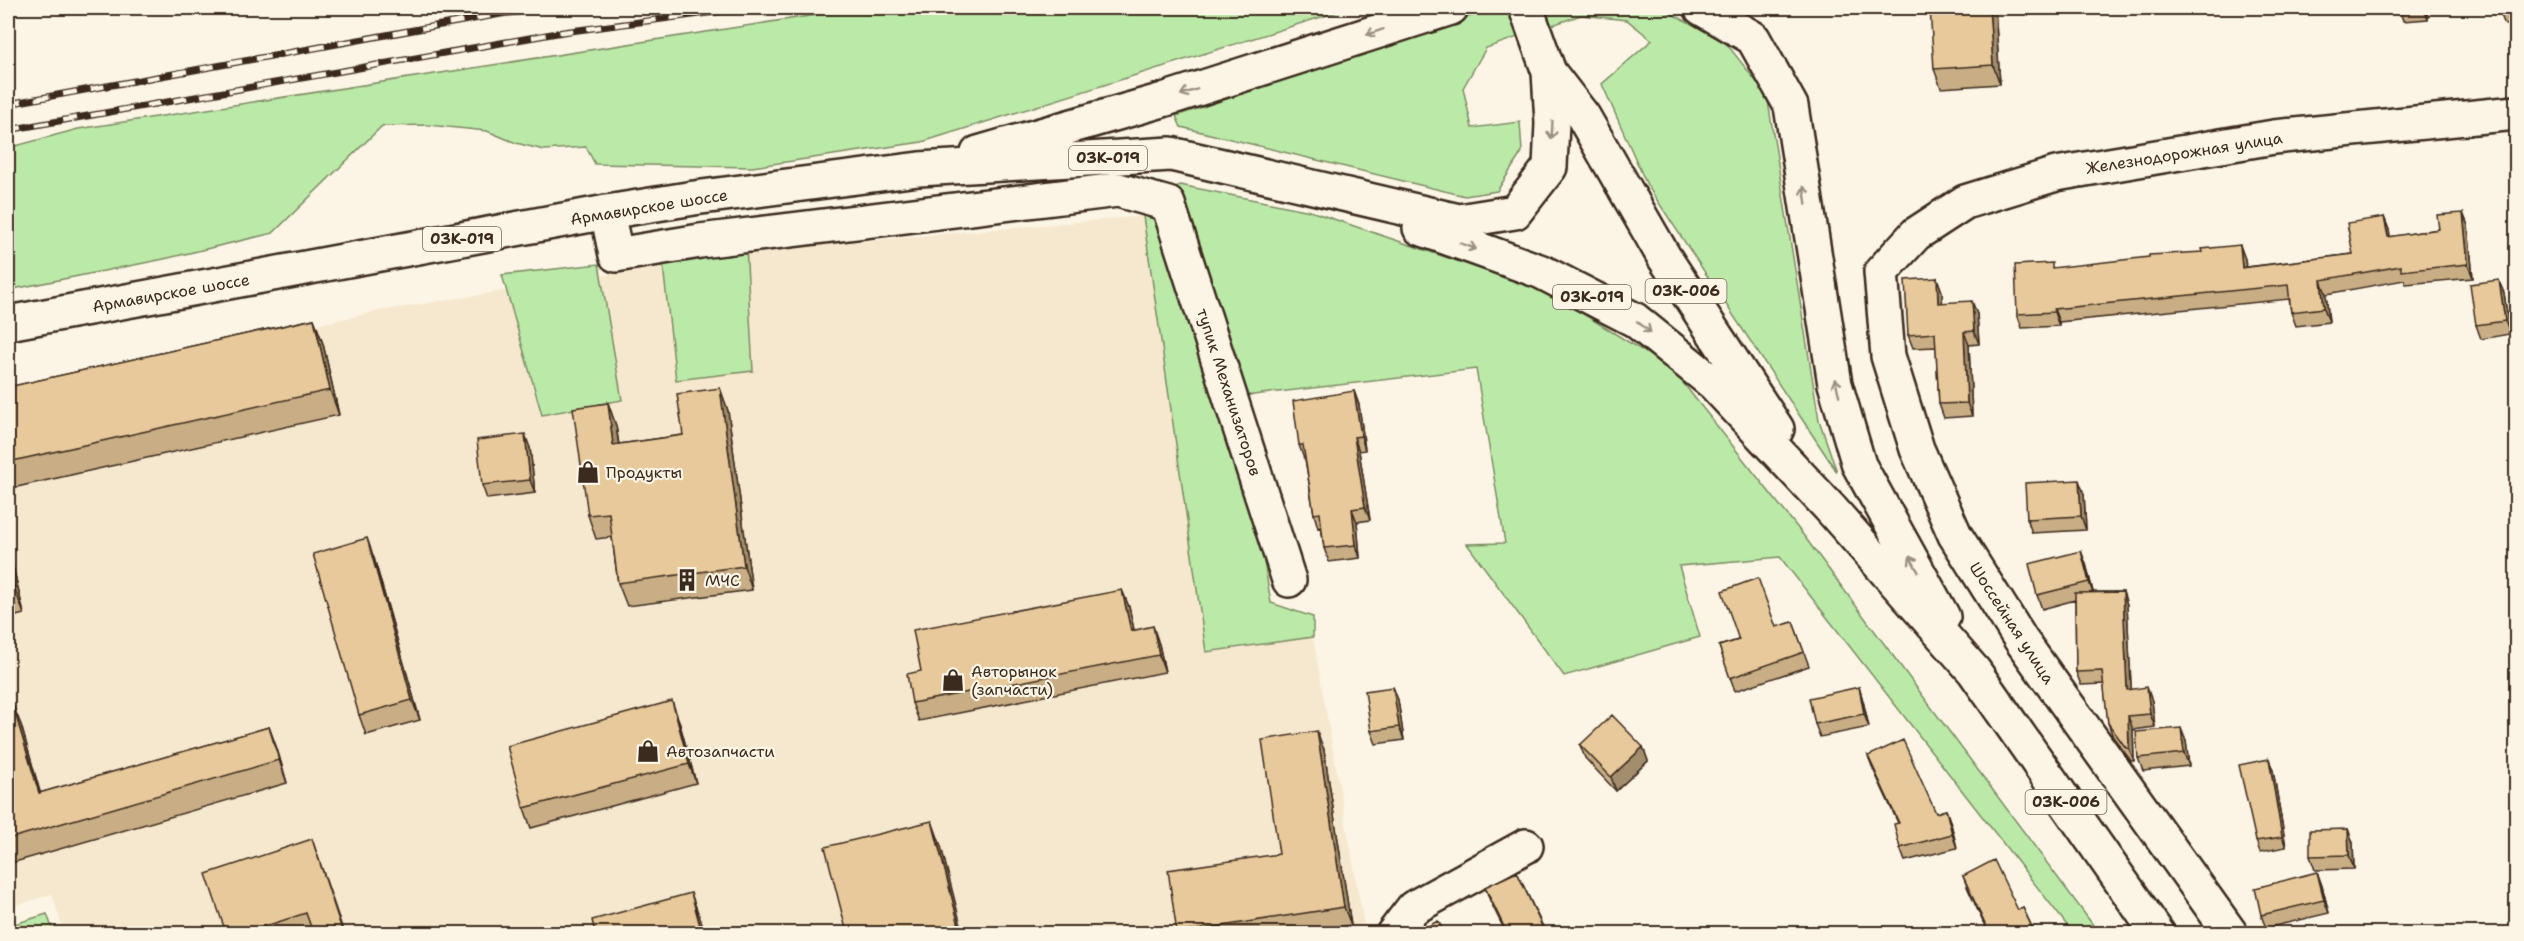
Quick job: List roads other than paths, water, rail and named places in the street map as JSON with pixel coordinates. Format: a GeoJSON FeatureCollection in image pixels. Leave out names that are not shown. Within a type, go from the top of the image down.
{"type":"FeatureCollection","features":[{"type":"Feature","properties":{"kind":"main road"},"geometry":{"type":"LineString","coordinates":[[919,170],[1163,100],[1451,8]]}},
{"type":"Feature","properties":{"kind":"main road","name":"03К-006"},"geometry":{"type":"LineString","coordinates":[[1526,8],[1549,72],[1583,116],[1664,257],[1829,507],[1974,670],[2158,933]]}},
{"type":"Feature","properties":{"kind":"main road"},"geometry":{"type":"LineString","coordinates":[[1701,8],[1754,38],[1791,106],[1835,384],[1859,465],[1974,670]]}},
{"type":"Feature","properties":{"kind":"main road"},"geometry":{"type":"LineString","coordinates":[[1294,183],[1459,221],[1515,212],[1550,167],[1552,123],[1549,72]]}},
{"type":"Feature","properties":{"kind":"main road","name":"Железнодорожная улица"},"geometry":{"type":"LineString","coordinates":[[1881,272],[1916,234],[1965,202],[2056,174],[2274,137],[2517,113]]}},
{"type":"Feature","properties":{"kind":"main road","name":"Армавирское шоссе"},"geometry":{"type":"LineString","coordinates":[[8,323],[607,212],[694,198],[919,170],[1171,154],[1294,183]]}},
{"type":"Feature","properties":{"kind":"main road","name":"03К-019"},"geometry":{"type":"LineString","coordinates":[[1294,183],[1542,272],[1635,320],[1714,384],[1829,507]]}},
{"type":"Feature","properties":{"kind":"main road","name":"тупик Механизаторов"},"geometry":{"type":"LineString","coordinates":[[607,212],[616,255],[700,241],[1118,190],[1168,204],[1289,580]]}},
{"type":"Feature","properties":{"kind":"main road","name":"Шоссейная улица"},"geometry":{"type":"LineString","coordinates":[[1881,272],[1888,356],[1917,449],[1955,536],[2021,640],[2231,933]]}},
{"type":"Feature","properties":{"kind":"main road"},"geometry":{"type":"LineString","coordinates":[[1393,933],[1413,908],[1526,846]]}},
{"type":"Feature","properties":{"kind":"railway"},"geometry":{"type":"LineString","coordinates":[[8,104],[501,14],[550,8]]}},
{"type":"Feature","properties":{"kind":"railway"},"geometry":{"type":"LineString","coordinates":[[8,130],[563,32],[746,8]]}},
{"type":"Feature","properties":{"kind":"place","name":"Продукты"},"geometry":{"type":"Point","coordinates":[588,472]}},
{"type":"Feature","properties":{"kind":"place","name":"МЧС"},"geometry":{"type":"Point","coordinates":[687,580]}},
{"type":"Feature","properties":{"kind":"place","name":"Авторынок (запчасти)"},"geometry":{"type":"Point","coordinates":[953,680]}},
{"type":"Feature","properties":{"kind":"place","name":"Автозапчасти"},"geometry":{"type":"Point","coordinates":[648,751]}}]}
